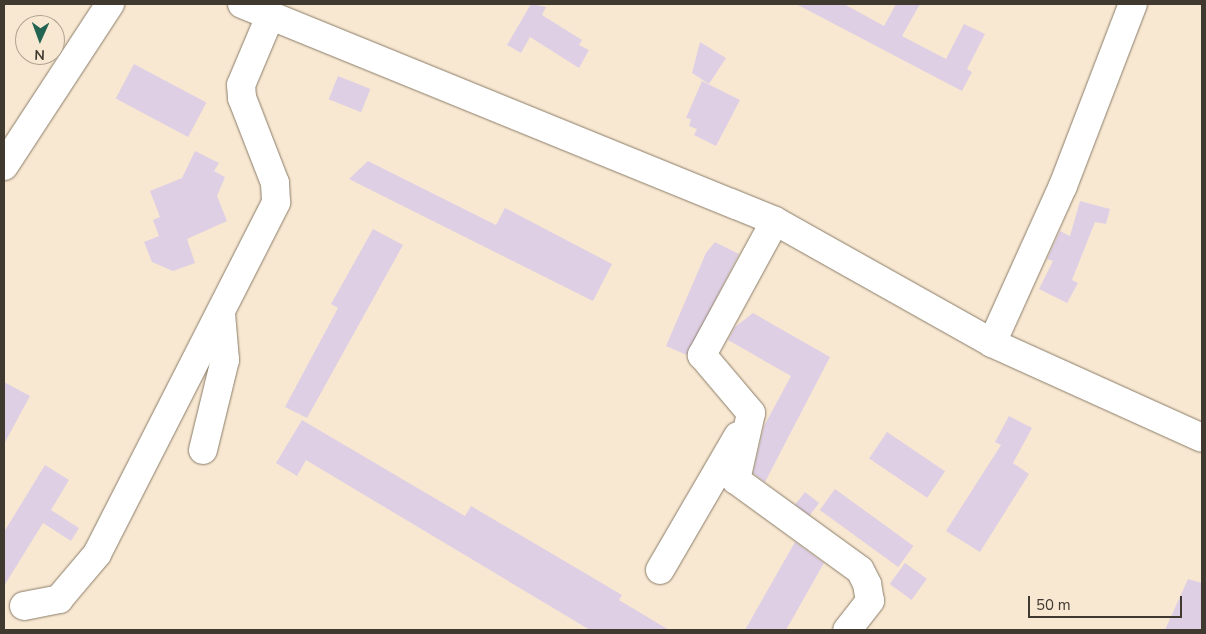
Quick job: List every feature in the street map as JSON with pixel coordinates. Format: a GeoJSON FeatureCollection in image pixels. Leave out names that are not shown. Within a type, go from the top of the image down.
{"type":"FeatureCollection","features":[{"type":"Feature","properties":{"kind":"street"},"geometry":{"type":"LineString","coordinates":[[4,166],[110,4]]}},
{"type":"Feature","properties":{"kind":"street"},"geometry":{"type":"LineString","coordinates":[[242,4],[271,14],[775,221],[992,343],[1202,438]]}},
{"type":"Feature","properties":{"kind":"street"},"geometry":{"type":"LineString","coordinates":[[992,343],[1063,186],[1134,4]]}},
{"type":"Feature","properties":{"kind":"street"},"geometry":{"type":"LineString","coordinates":[[24,606],[59,599],[97,554],[276,202],[275,183],[242,98],[242,85],[271,14]]}},
{"type":"Feature","properties":{"kind":"street"},"geometry":{"type":"LineString","coordinates":[[751,413],[702,355],[775,221]]}},
{"type":"Feature","properties":{"kind":"street"},"geometry":{"type":"LineString","coordinates":[[203,450],[225,360],[221,313]]}},
{"type":"Feature","properties":{"kind":"street"},"geometry":{"type":"LineString","coordinates":[[660,570],[751,413]]}},
{"type":"Feature","properties":{"kind":"street"},"geometry":{"type":"LineString","coordinates":[[751,413],[736,480],[860,570],[870,601],[847,630]]}},
{"type":"Feature","properties":{"kind":"building"},"geometry":{"type":"Polygon","coordinates":[[[531,4],[546,7],[542,15],[582,40],[579,45],[589,50],[579,68],[530,37],[521,53],[507,45],[531,4]]]}},
{"type":"Feature","properties":{"kind":"building"},"geometry":{"type":"Polygon","coordinates":[[[796,4],[844,4],[884,26],[896,4],[920,4],[902,36],[946,59],[964,24],[985,34],[967,69],[972,72],[962,91],[796,4]]]}},
{"type":"Feature","properties":{"kind":"building"},"geometry":{"type":"Polygon","coordinates":[[[700,42],[726,58],[709,84],[692,73],[700,42]]]}},
{"type":"Feature","properties":{"kind":"building"},"geometry":{"type":"Polygon","coordinates":[[[134,64],[206,102],[188,137],[116,98],[134,64]]]}},
{"type":"Feature","properties":{"kind":"building"},"geometry":{"type":"Polygon","coordinates":[[[338,76],[370,89],[361,112],[329,99],[338,76]]]}},
{"type":"Feature","properties":{"kind":"building"},"geometry":{"type":"Polygon","coordinates":[[[702,81],[740,100],[716,146],[694,135],[697,129],[689,126],[691,119],[686,118],[702,81]]]}},
{"type":"Feature","properties":{"kind":"building"},"geometry":{"type":"Polygon","coordinates":[[[195,151],[219,163],[214,171],[225,177],[217,196],[227,221],[187,239],[195,263],[173,271],[152,262],[144,242],[159,236],[153,220],[160,217],[150,191],[182,178],[195,151]]]}},
{"type":"Feature","properties":{"kind":"building"},"geometry":{"type":"Polygon","coordinates":[[[368,161],[496,225],[505,208],[612,264],[593,301],[349,179],[368,161]]]}},
{"type":"Feature","properties":{"kind":"building"},"geometry":{"type":"Polygon","coordinates":[[[1080,201],[1110,209],[1106,224],[1095,222],[1072,280],[1078,283],[1067,303],[1039,289],[1053,261],[1047,259],[1060,231],[1070,236],[1080,201]]]}},
{"type":"Feature","properties":{"kind":"building"},"geometry":{"type":"Polygon","coordinates":[[[373,229],[403,245],[307,418],[285,407],[338,308],[331,304],[373,229]]]}},
{"type":"Feature","properties":{"kind":"building"},"geometry":{"type":"Polygon","coordinates":[[[715,242],[739,254],[687,355],[666,346],[706,253],[715,242]]]}},
{"type":"Feature","properties":{"kind":"building"},"geometry":{"type":"Polygon","coordinates":[[[753,313],[830,357],[765,482],[753,473],[764,426],[791,376],[728,340],[735,327],[753,313]]]}},
{"type":"Feature","properties":{"kind":"building"},"geometry":{"type":"Polygon","coordinates":[[[4,382],[30,396],[4,444],[4,382]]]}},
{"type":"Feature","properties":{"kind":"building"},"geometry":{"type":"Polygon","coordinates":[[[1009,416],[1032,428],[1013,463],[1029,474],[980,552],[946,531],[1001,445],[995,442],[1009,416]]]}},
{"type":"Feature","properties":{"kind":"building"},"geometry":{"type":"Polygon","coordinates":[[[302,420],[465,516],[471,506],[622,595],[619,600],[669,630],[590,630],[306,460],[297,476],[276,463],[302,420]]]}},
{"type":"Feature","properties":{"kind":"building"},"geometry":{"type":"Polygon","coordinates":[[[887,432],[945,471],[927,498],[869,459],[887,432]]]}},
{"type":"Feature","properties":{"kind":"building"},"geometry":{"type":"Polygon","coordinates":[[[45,465],[69,480],[51,510],[79,528],[71,541],[43,523],[4,586],[4,532],[45,465]]]}},
{"type":"Feature","properties":{"kind":"building"},"geometry":{"type":"Polygon","coordinates":[[[835,489],[913,546],[898,567],[820,510],[835,489]]]}},
{"type":"Feature","properties":{"kind":"building"},"geometry":{"type":"Polygon","coordinates":[[[805,492],[819,503],[809,516],[795,505],[805,492]]]}},
{"type":"Feature","properties":{"kind":"building"},"geometry":{"type":"Polygon","coordinates":[[[795,542],[824,563],[786,630],[745,630],[795,542]]]}},
{"type":"Feature","properties":{"kind":"building"},"geometry":{"type":"Polygon","coordinates":[[[905,563],[927,579],[912,600],[890,584],[905,563]]]}},
{"type":"Feature","properties":{"kind":"building"},"geometry":{"type":"Polygon","coordinates":[[[1188,579],[1202,583],[1202,630],[1165,630],[1188,579]]]}}]}
